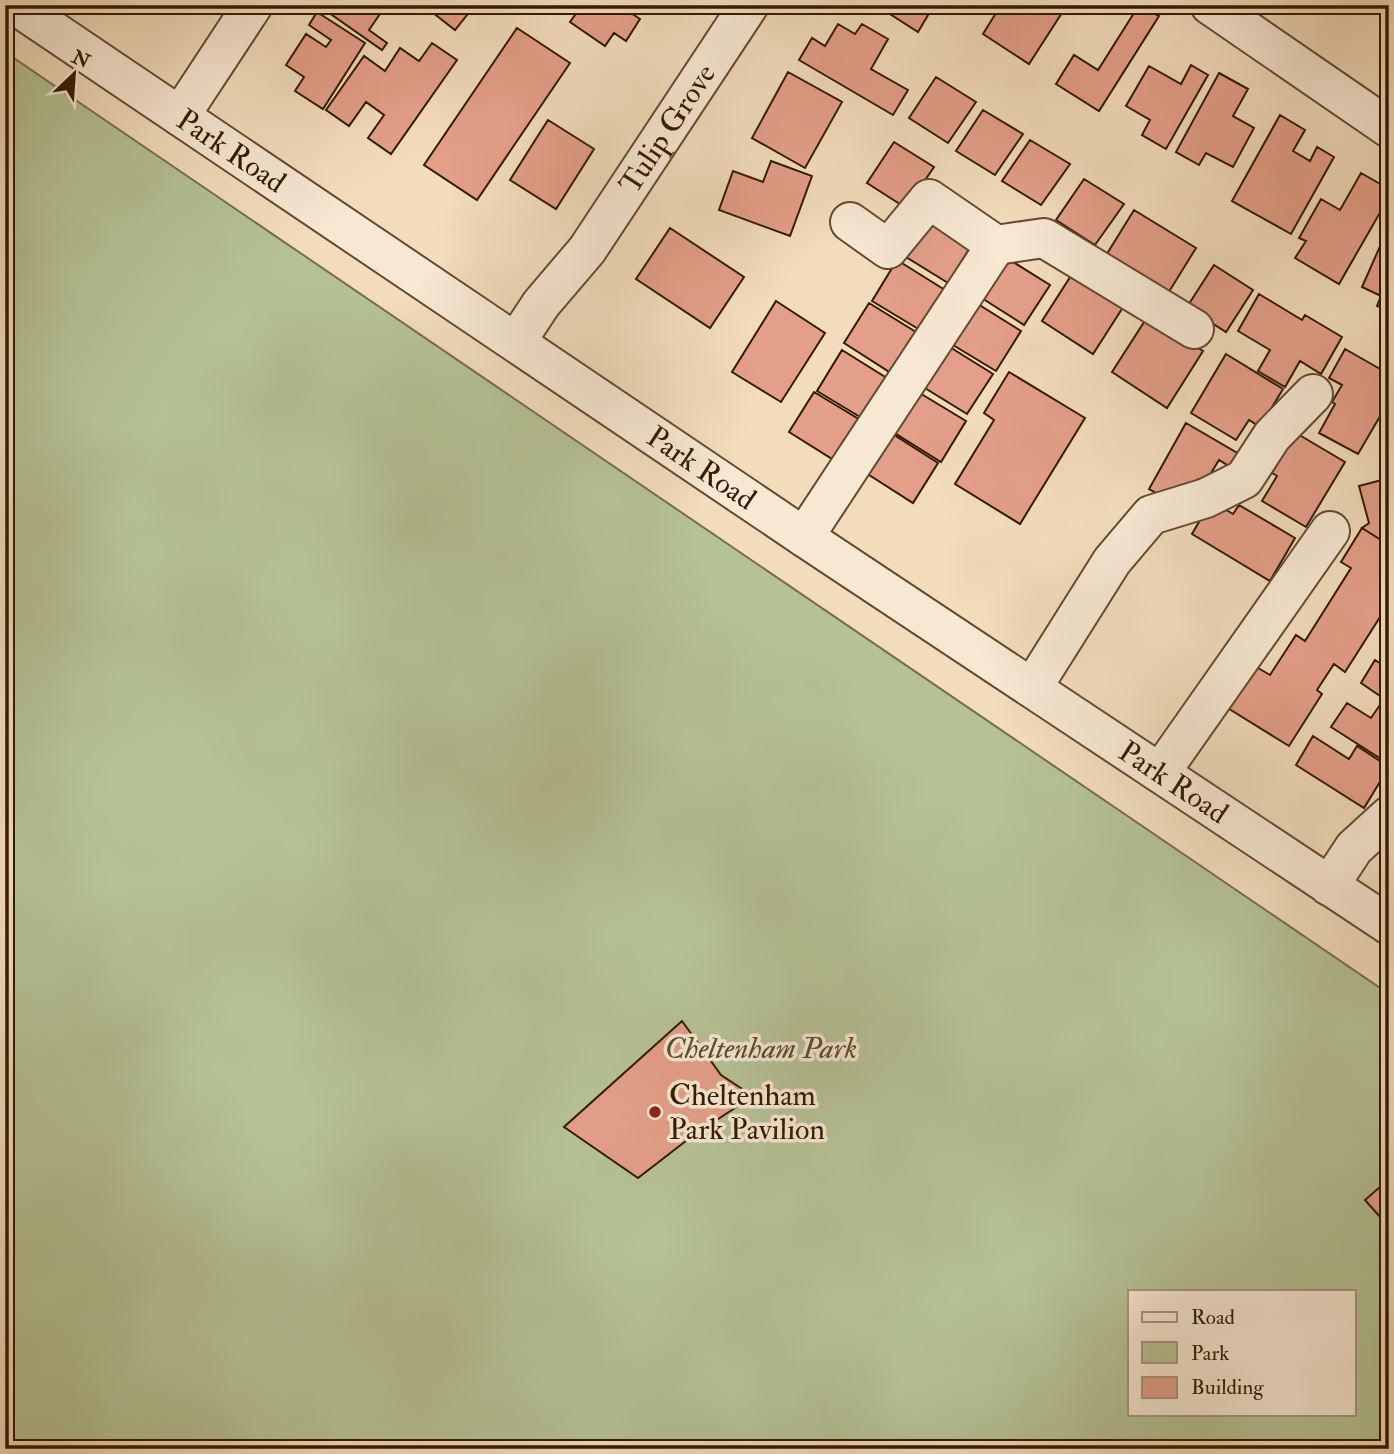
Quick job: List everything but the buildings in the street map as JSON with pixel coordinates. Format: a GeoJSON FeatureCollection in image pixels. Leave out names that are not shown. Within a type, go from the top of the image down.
{"type":"FeatureCollection","features":[{"type":"Feature","properties":{"kind":"street","name":"Park Road"},"geometry":{"type":"LineString","coordinates":[[15,5],[804,537],[1389,925]]}},
{"type":"Feature","properties":{"kind":"street"},"geometry":{"type":"LineString","coordinates":[[180,116],[253,5]]}},
{"type":"Feature","properties":{"kind":"street","name":"Tulip Grove"},"geometry":{"type":"LineString","coordinates":[[524,347],[541,304],[587,250],[749,5]]}},
{"type":"Feature","properties":{"kind":"street"},"geometry":{"type":"LineString","coordinates":[[1210,5],[1389,128]]}},
{"type":"Feature","properties":{"kind":"street"},"geometry":{"type":"LineString","coordinates":[[850,222],[888,249],[929,199],[996,245],[1044,238],[1194,329]]}},
{"type":"Feature","properties":{"kind":"street"},"geometry":{"type":"LineString","coordinates":[[804,537],[996,245]]}},
{"type":"Feature","properties":{"kind":"street"},"geometry":{"type":"LineString","coordinates":[[1032,688],[1112,561],[1151,515],[1206,498],[1244,479],[1272,436],[1313,394]]}},
{"type":"Feature","properties":{"kind":"street"},"geometry":{"type":"LineString","coordinates":[[1160,773],[1330,531]]}},
{"type":"Feature","properties":{"kind":"street"},"geometry":{"type":"LineString","coordinates":[[1329,886],[1354,848],[1389,816]]}},
{"type":"Feature","properties":{"kind":"green space","name":"Cheltenham Park"},"geometry":{"type":"Polygon","coordinates":[[[5,52],[1389,994],[1389,1449],[5,1449],[5,52]]]}},
{"type":"Feature","properties":{"kind":"place","name":"Cheltenham Park Pavilion"},"geometry":{"type":"Point","coordinates":[655,1112]}}]}
